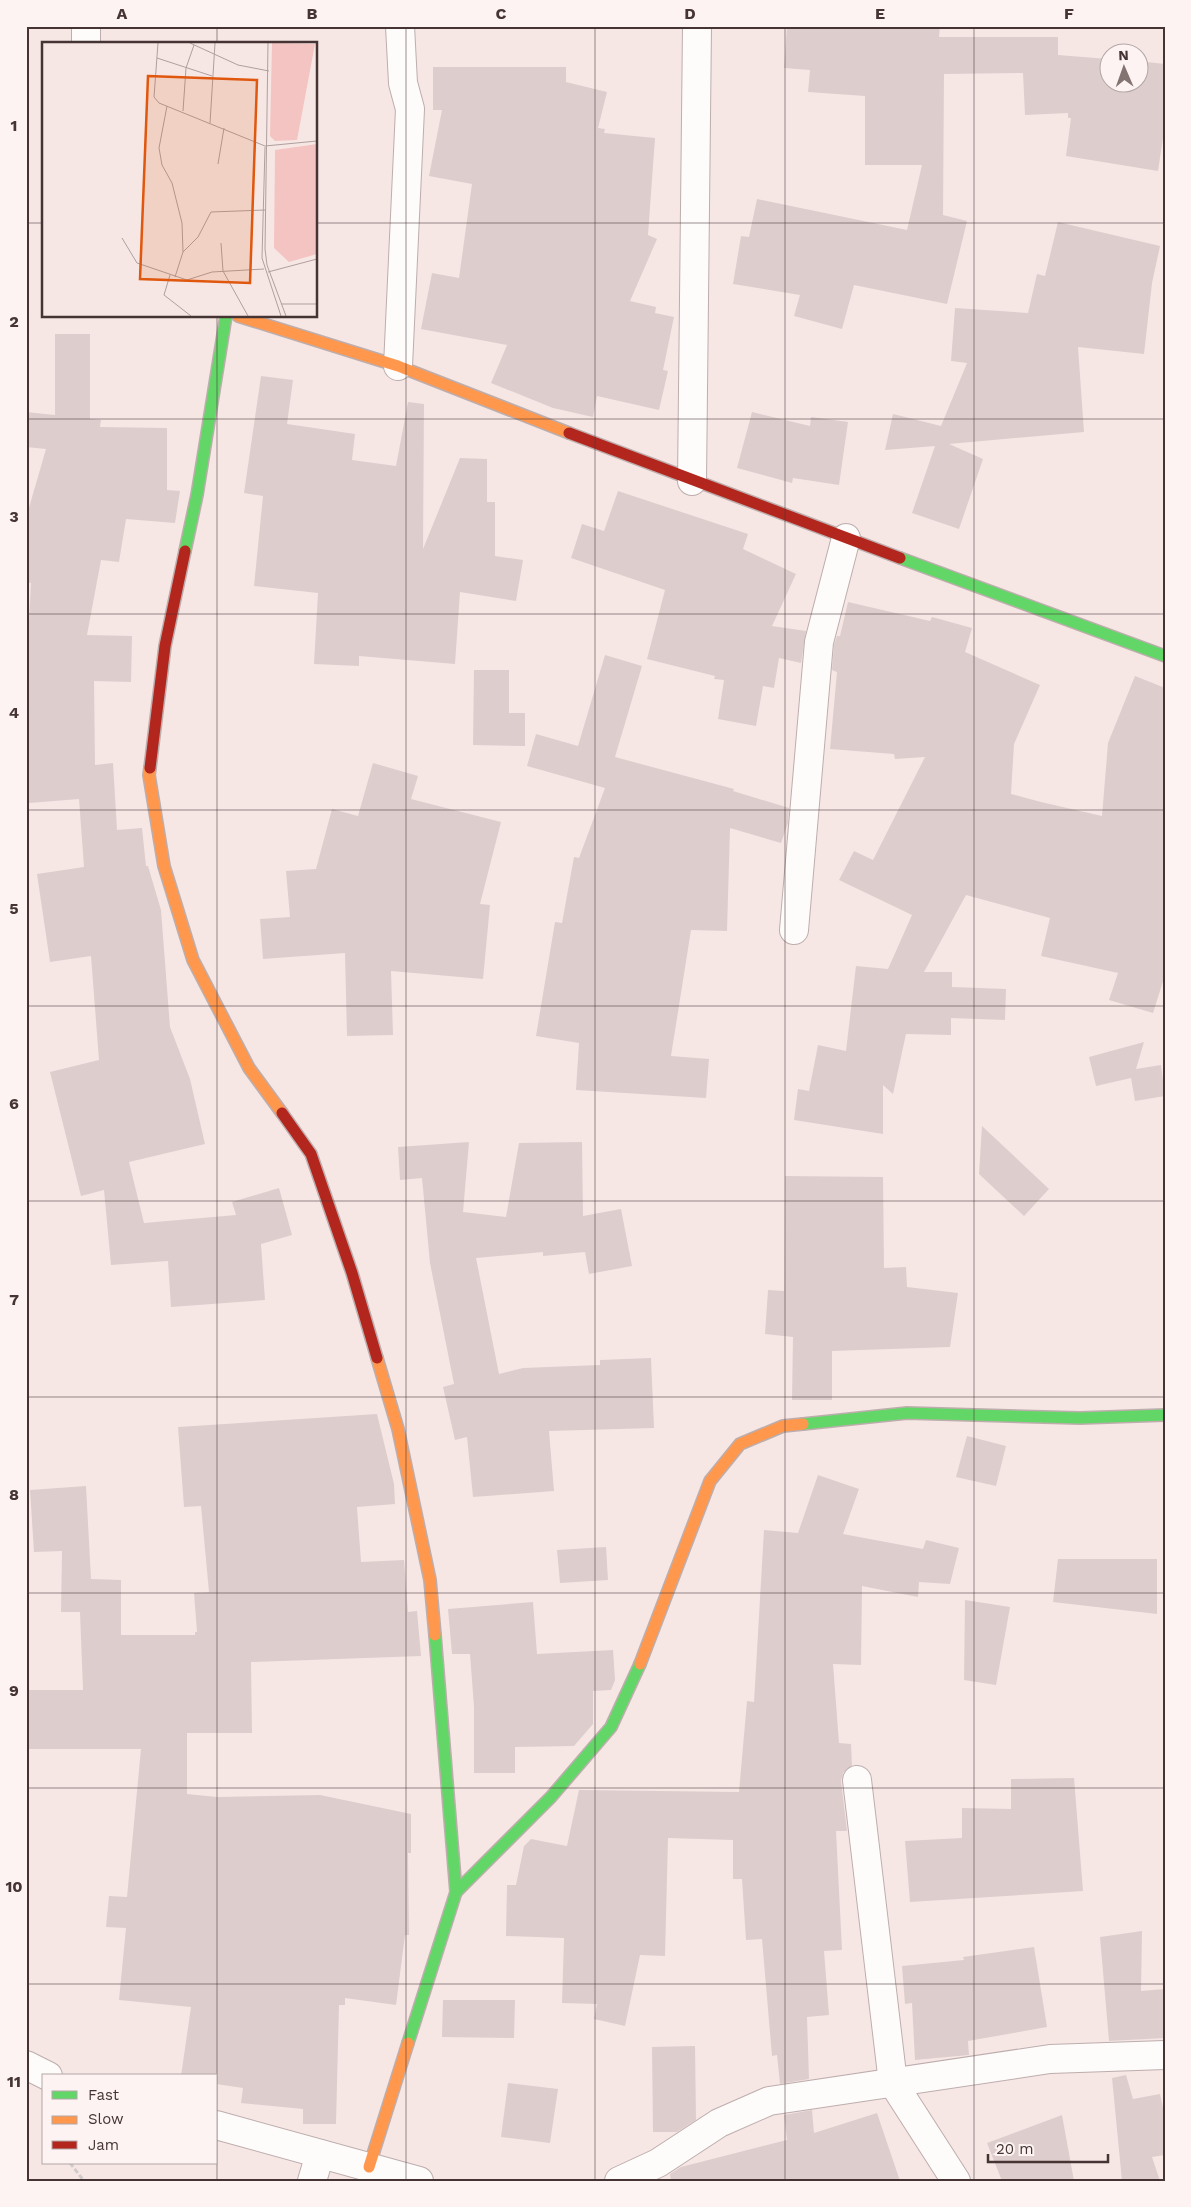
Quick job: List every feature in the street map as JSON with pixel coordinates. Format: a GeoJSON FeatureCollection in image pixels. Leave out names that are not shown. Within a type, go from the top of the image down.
{"type":"FeatureCollection","features":[{"type":"Feature","properties":{"kind":"street"},"geometry":{"type":"LineString","coordinates":[[86,26],[86,42]]}},
{"type":"Feature","properties":{"kind":"street"},"geometry":{"type":"LineString","coordinates":[[398,366],[410,109],[403,83],[400,26]]}},
{"type":"Feature","properties":{"kind":"street"},"geometry":{"type":"LineString","coordinates":[[692,481],[698,26]]}},
{"type":"Feature","properties":{"kind":"street"},"geometry":{"type":"LineString","coordinates":[[226,318],[197,495],[165,646],[149,775],[164,866],[193,960],[249,1068],[311,1154],[352,1273],[398,1429],[430,1580],[456,1892],[369,2167]]}},
{"type":"Feature","properties":{"kind":"street"},"geometry":{"type":"LineString","coordinates":[[244,318],[398,366],[692,481],[1165,656]]}},
{"type":"Feature","properties":{"kind":"street"},"geometry":{"type":"LineString","coordinates":[[794,930],[819,642],[846,538]]}},
{"type":"Feature","properties":{"kind":"street"},"geometry":{"type":"LineString","coordinates":[[456,1892],[551,1797],[611,1727],[644,1654],[710,1481],[740,1444],[783,1426],[907,1414],[1080,1418],[1165,1415]]}},
{"type":"Feature","properties":{"kind":"street"},"geometry":{"type":"LineString","coordinates":[[857,1780],[893,2083],[956,2181]]}},
{"type":"Feature","properties":{"kind":"street"},"geometry":{"type":"LineString","coordinates":[[619,2181],[658,2163],[719,2123],[769,2101],[1050,2059],[1165,2055]]}},
{"type":"Feature","properties":{"kind":"street"},"geometry":{"type":"LineString","coordinates":[[26,2065],[44,2074]]}},
{"type":"Feature","properties":{"kind":"street"},"geometry":{"type":"LineString","coordinates":[[218,2126],[419,2181]]}},
{"type":"Feature","properties":{"kind":"street"},"geometry":{"type":"LineString","coordinates":[[312,2181],[320,2154]]}},
{"type":"Feature","properties":{"kind":"path"},"geometry":{"type":"LineString","coordinates":[[71,2164],[84,2181]]}},
{"type":"Feature","properties":{"kind":"building"},"geometry":{"type":"Polygon","coordinates":[[[787,26],[940,26],[939,37],[1058,37],[1058,55],[1098,58],[1098,92],[1148,92],[1148,62],[1165,64],[1165,125],[1158,171],[1066,156],[1071,118],[1068,118],[1068,113],[1025,115],[1023,73],[944,74],[943,215],[967,221],[947,304],[854,285],[842,329],[794,316],[800,295],[733,284],[741,236],[749,237],[757,199],[907,230],[922,165],[865,165],[865,96],[808,92],[810,70],[784,68],[787,26]]]}},
{"type":"Feature","properties":{"kind":"building"},"geometry":{"type":"Polygon","coordinates":[[[433,67],[566,67],[566,82],[607,92],[598,128],[605,129],[604,133],[655,138],[648,235],[657,239],[630,301],[656,307],[655,313],[674,317],[663,370],[668,371],[659,410],[597,396],[593,417],[553,408],[491,383],[507,345],[421,329],[432,273],[459,278],[472,184],[429,176],[442,110],[433,110],[433,67]]]}},
{"type":"Feature","properties":{"kind":"building"},"geometry":{"type":"Polygon","coordinates":[[[1058,222],[1160,246],[1152,283],[1144,354],[1078,347],[1084,432],[949,444],[983,459],[959,529],[912,513],[935,446],[885,450],[893,414],[941,426],[967,363],[951,361],[955,308],[1028,313],[1037,274],[1045,276],[1058,222]]]}},
{"type":"Feature","properties":{"kind":"building"},"geometry":{"type":"Polygon","coordinates":[[[55,334],[90,334],[90,419],[101,420],[100,427],[167,428],[167,490],[180,491],[175,523],[126,519],[119,562],[101,560],[87,635],[132,636],[131,682],[94,681],[95,765],[113,763],[117,830],[142,828],[146,866],[148,866],[161,910],[170,1027],[190,1079],[205,1144],[129,1162],[144,1223],[236,1215],[232,1202],[279,1188],[292,1235],[261,1244],[265,1300],[171,1307],[168,1261],[111,1265],[104,1190],[81,1196],[50,1072],[99,1060],[91,956],[50,962],[37,874],[84,867],[79,799],[29,803],[26,764],[26,676],[31,583],[26,582],[26,518],[46,449],[26,447],[26,412],[55,415],[55,334]]]}},
{"type":"Feature","properties":{"kind":"building"},"geometry":{"type":"Polygon","coordinates":[[[261,376],[293,380],[287,424],[355,434],[352,460],[396,466],[408,402],[424,404],[423,549],[460,458],[487,459],[487,502],[495,502],[495,556],[523,560],[516,601],[460,592],[455,664],[359,656],[359,666],[314,664],[318,593],[254,586],[263,496],[244,493],[261,376]]]}},
{"type":"Feature","properties":{"kind":"building"},"geometry":{"type":"Polygon","coordinates":[[[752,412],[810,426],[811,417],[848,422],[839,485],[793,478],[792,483],[737,468],[752,412]]]}},
{"type":"Feature","properties":{"kind":"building"},"geometry":{"type":"Polygon","coordinates":[[[618,491],[748,534],[743,549],[796,574],[772,626],[806,631],[801,663],[779,658],[774,688],[763,686],[756,726],[718,719],[724,680],[714,679],[715,676],[647,659],[665,590],[571,558],[582,524],[604,531],[618,491]]]}},
{"type":"Feature","properties":{"kind":"building"},"geometry":{"type":"Polygon","coordinates":[[[848,602],[930,621],[932,617],[972,628],[965,652],[1040,685],[1014,744],[1011,794],[1102,816],[1108,743],[1135,676],[1165,688],[1165,975],[1153,1013],[1109,1000],[1118,973],[1041,956],[1050,918],[966,895],[924,972],[952,972],[952,987],[1006,989],[1005,1020],[951,1018],[951,1035],[906,1034],[893,1094],[883,1085],[883,1134],[794,1120],[798,1089],[809,1091],[818,1045],[846,1051],[856,966],[888,969],[912,915],[839,880],[854,851],[873,860],[925,757],[895,759],[894,754],[830,749],[837,672],[832,670],[834,645],[837,636],[840,636],[848,602]]]}},
{"type":"Feature","properties":{"kind":"building"},"geometry":{"type":"Polygon","coordinates":[[[605,655],[642,666],[615,757],[734,789],[733,791],[789,808],[788,823],[781,843],[730,828],[727,931],[691,930],[671,1056],[709,1059],[706,1098],[576,1090],[579,1043],[536,1036],[555,922],[562,923],[574,857],[579,858],[605,788],[527,766],[536,734],[578,746],[605,655]]]}},
{"type":"Feature","properties":{"kind":"building"},"geometry":{"type":"Polygon","coordinates":[[[474,670],[509,670],[509,713],[525,713],[525,746],[473,745],[474,670]]]}},
{"type":"Feature","properties":{"kind":"building"},"geometry":{"type":"Polygon","coordinates":[[[373,763],[418,776],[411,799],[501,822],[480,904],[490,905],[483,979],[391,971],[393,1035],[347,1036],[345,953],[263,959],[260,919],[290,917],[286,871],[316,869],[332,809],[358,816],[373,763]]]}},
{"type":"Feature","properties":{"kind":"building"},"geometry":{"type":"Polygon","coordinates":[[[1144,1042],[1136,1069],[1161,1065],[1165,1096],[1135,1101],[1131,1078],[1096,1086],[1089,1057],[1144,1042]]]}},
{"type":"Feature","properties":{"kind":"building"},"geometry":{"type":"Polygon","coordinates":[[[982,1126],[1049,1189],[1024,1216],[979,1174],[982,1126]]]}},
{"type":"Feature","properties":{"kind":"building"},"geometry":{"type":"Polygon","coordinates":[[[469,1142],[463,1212],[506,1217],[519,1143],[582,1142],[583,1216],[621,1209],[632,1266],[589,1274],[585,1252],[543,1256],[543,1252],[476,1258],[499,1374],[523,1368],[600,1365],[600,1360],[651,1358],[654,1428],[549,1431],[554,1491],[473,1497],[467,1437],[455,1440],[443,1387],[454,1384],[430,1263],[422,1178],[400,1180],[398,1147],[469,1142]]]}},
{"type":"Feature","properties":{"kind":"building"},"geometry":{"type":"Polygon","coordinates":[[[785,1176],[883,1177],[884,1268],[906,1267],[907,1287],[958,1293],[950,1347],[832,1351],[832,1400],[792,1400],[793,1337],[765,1334],[768,1290],[784,1291],[785,1176]]]}},
{"type":"Feature","properties":{"kind":"building"},"geometry":{"type":"Polygon","coordinates":[[[377,1414],[394,1484],[395,1504],[357,1507],[361,1562],[404,1560],[408,1612],[417,1611],[421,1656],[251,1662],[252,1733],[187,1733],[187,1794],[217,1797],[320,1795],[411,1814],[411,1853],[408,1853],[409,1935],[405,1935],[396,2005],[345,1998],[345,2005],[339,2005],[336,2124],[303,2124],[303,2109],[241,2103],[243,2088],[218,2084],[218,2074],[181,2074],[191,2007],[119,2000],[126,1928],[106,1927],[109,1896],[127,1897],[141,1749],[26,1749],[26,1690],[83,1690],[80,1612],[61,1612],[62,1551],[34,1552],[30,1490],[86,1486],[91,1579],[121,1580],[121,1635],[195,1635],[195,1632],[197,1632],[194,1593],[209,1592],[201,1506],[184,1507],[178,1427],[377,1414]]]}},
{"type":"Feature","properties":{"kind":"building"},"geometry":{"type":"Polygon","coordinates":[[[967,1436],[1006,1446],[996,1486],[956,1477],[967,1436]]]}},
{"type":"Feature","properties":{"kind":"building"},"geometry":{"type":"Polygon","coordinates":[[[818,1475],[859,1489],[843,1534],[923,1549],[926,1540],[959,1548],[950,1584],[919,1582],[918,1597],[862,1586],[861,1665],[833,1664],[839,1743],[851,1744],[852,1766],[843,1773],[841,1781],[847,1831],[836,1831],[842,1950],[824,1951],[829,2015],[807,2017],[809,2079],[780,2084],[777,2055],[772,2056],[762,1939],[746,1940],[742,1879],[733,1879],[733,1840],[668,1838],[665,1956],[640,1955],[625,2026],[594,2019],[597,2004],[562,2003],[564,1938],[506,1936],[507,1885],[516,1885],[524,1846],[531,1839],[567,1846],[579,1790],[739,1792],[747,1701],[754,1702],[764,1530],[798,1533],[818,1475]]]}},
{"type":"Feature","properties":{"kind":"building"},"geometry":{"type":"Polygon","coordinates":[[[606,1547],[608,1580],[560,1583],[557,1550],[606,1547]]]}},
{"type":"Feature","properties":{"kind":"building"},"geometry":{"type":"Polygon","coordinates":[[[1058,1559],[1157,1559],[1157,1614],[1053,1602],[1058,1559]]]}},
{"type":"Feature","properties":{"kind":"building"},"geometry":{"type":"Polygon","coordinates":[[[965,1600],[1010,1607],[996,1685],[964,1680],[965,1600]]]}},
{"type":"Feature","properties":{"kind":"building"},"geometry":{"type":"Polygon","coordinates":[[[533,1602],[537,1654],[613,1650],[615,1680],[611,1690],[593,1691],[593,1724],[574,1746],[515,1747],[515,1773],[474,1773],[474,1707],[470,1654],[452,1654],[448,1609],[533,1602]]]}},
{"type":"Feature","properties":{"kind":"building"},"geometry":{"type":"Polygon","coordinates":[[[1074,1778],[1083,1891],[910,1902],[905,1841],[962,1838],[962,1808],[1011,1809],[1011,1779],[1074,1778]]]}},
{"type":"Feature","properties":{"kind":"building"},"geometry":{"type":"Polygon","coordinates":[[[1142,1931],[1141,1991],[1165,1989],[1165,2038],[1109,2041],[1100,1937],[1142,1931]]]}},
{"type":"Feature","properties":{"kind":"building"},"geometry":{"type":"Polygon","coordinates":[[[1034,1947],[1047,2027],[968,2041],[969,2055],[915,2060],[912,2003],[905,2004],[902,1966],[964,1960],[963,1957],[1034,1947]]]}},
{"type":"Feature","properties":{"kind":"building"},"geometry":{"type":"Polygon","coordinates":[[[443,2000],[515,2000],[514,2038],[442,2037],[443,2000]]]}},
{"type":"Feature","properties":{"kind":"building"},"geometry":{"type":"Polygon","coordinates":[[[695,2046],[696,2120],[677,2132],[653,2132],[652,2047],[695,2046]]]}},
{"type":"Feature","properties":{"kind":"building"},"geometry":{"type":"Polygon","coordinates":[[[1126,2075],[1133,2099],[1160,2094],[1165,2117],[1165,2155],[1152,2157],[1160,2181],[1122,2181],[1112,2078],[1126,2075]]]}},
{"type":"Feature","properties":{"kind":"building"},"geometry":{"type":"Polygon","coordinates":[[[508,2083],[558,2089],[550,2143],[501,2137],[508,2083]]]}},
{"type":"Feature","properties":{"kind":"building"},"geometry":{"type":"Polygon","coordinates":[[[812,2110],[814,2133],[877,2113],[900,2181],[671,2181],[670,2174],[681,2167],[787,2140],[784,2115],[812,2110]]]}},
{"type":"Feature","properties":{"kind":"building"},"geometry":{"type":"Polygon","coordinates":[[[1062,2115],[1074,2181],[1002,2181],[987,2143],[1062,2115]]]}},
{"type":"Feature","properties":{"kind":"traffic: fast"},"geometry":{"type":"LineString","coordinates":[[185,551],[197,495],[226,318]]}},
{"type":"Feature","properties":{"kind":"traffic: fast"},"geometry":{"type":"LineString","coordinates":[[900,558],[1165,656]]}},
{"type":"Feature","properties":{"kind":"traffic: fast"},"geometry":{"type":"LineString","coordinates":[[803,1424],[907,1413],[1080,1418],[1165,1415]]}},
{"type":"Feature","properties":{"kind":"traffic: fast"},"geometry":{"type":"LineString","coordinates":[[408,2043],[456,1892],[435,1635]]}},
{"type":"Feature","properties":{"kind":"traffic: fast"},"geometry":{"type":"LineString","coordinates":[[456,1892],[551,1797],[611,1727],[640,1664]]}},
{"type":"Feature","properties":{"kind":"traffic: slow"},"geometry":{"type":"LineString","coordinates":[[244,318],[398,366],[569,433]]}},
{"type":"Feature","properties":{"kind":"traffic: slow"},"geometry":{"type":"LineString","coordinates":[[150,768],[149,775],[164,866],[193,960],[249,1068],[282,1113]]}},
{"type":"Feature","properties":{"kind":"traffic: slow"},"geometry":{"type":"LineString","coordinates":[[377,1358],[398,1429],[430,1580],[435,1635]]}},
{"type":"Feature","properties":{"kind":"traffic: slow"},"geometry":{"type":"LineString","coordinates":[[640,1664],[710,1481],[740,1444],[783,1426],[803,1424]]}},
{"type":"Feature","properties":{"kind":"traffic: slow"},"geometry":{"type":"LineString","coordinates":[[369,2167],[408,2043]]}},
{"type":"Feature","properties":{"kind":"traffic: jam"},"geometry":{"type":"LineString","coordinates":[[569,433],[900,558]]}},
{"type":"Feature","properties":{"kind":"traffic: jam"},"geometry":{"type":"LineString","coordinates":[[150,768],[165,646],[185,551]]}},
{"type":"Feature","properties":{"kind":"traffic: jam"},"geometry":{"type":"LineString","coordinates":[[282,1113],[311,1154],[352,1273],[377,1358]]}}]}
